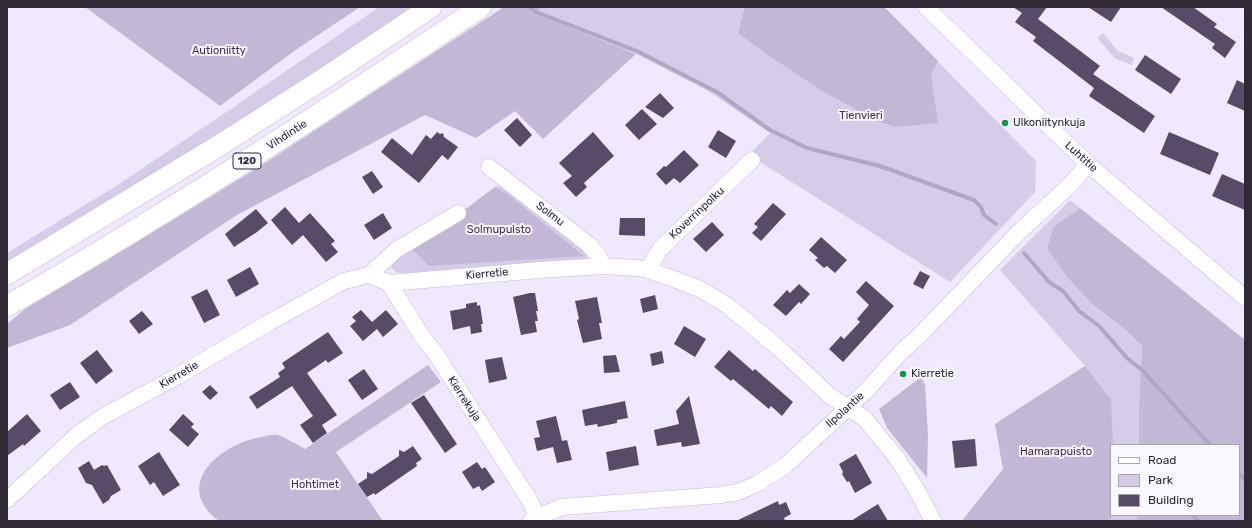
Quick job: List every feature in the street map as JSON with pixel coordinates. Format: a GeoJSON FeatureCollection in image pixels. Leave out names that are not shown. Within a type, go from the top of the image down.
{"type":"FeatureCollection","features":[{"type":"Feature","properties":{"kind":"main road","name":"120"},"geometry":{"type":"LineString","coordinates":[[7,274],[220,145],[331,74],[431,7]]}},
{"type":"Feature","properties":{"kind":"main road","name":"Vihdintie"},"geometry":{"type":"LineString","coordinates":[[7,306],[235,169],[481,7]]}},
{"type":"Feature","properties":{"kind":"street","name":"Luhtitie"},"geometry":{"type":"LineString","coordinates":[[926,7],[1088,164],[1245,298]]}},
{"type":"Feature","properties":{"kind":"street","name":"Koverrinpolku"},"geometry":{"type":"LineString","coordinates":[[648,270],[660,248],[752,160]]}},
{"type":"Feature","properties":{"kind":"street","name":"Ilpolantie"},"geometry":{"type":"LineString","coordinates":[[534,519],[562,508],[720,495],[738,492],[757,484],[786,465],[867,390],[902,351],[918,337],[1020,231],[1070,185],[1088,164]]}},
{"type":"Feature","properties":{"kind":"street","name":"Solmu"},"geometry":{"type":"LineString","coordinates":[[490,167],[588,244],[598,255],[603,266]]}},
{"type":"Feature","properties":{"kind":"street"},"geometry":{"type":"LineString","coordinates":[[369,275],[396,250],[458,213]]}},
{"type":"Feature","properties":{"kind":"street","name":"Kierretie"},"geometry":{"type":"LineString","coordinates":[[7,500],[77,435],[102,417],[175,378],[344,280],[369,275],[389,283],[603,266],[648,270],[702,290],[728,306],[781,350],[830,396],[864,418],[897,458],[918,492],[933,521]]}},
{"type":"Feature","properties":{"kind":"street","name":"Kierrekuja"},"geometry":{"type":"LineString","coordinates":[[389,283],[421,335],[436,354],[530,501],[534,519]]}},
{"type":"Feature","properties":{"kind":"green space","name":"Autioniitty"},"geometry":{"type":"Polygon","coordinates":[[[85,7],[360,7],[297,49],[220,106],[85,7]]]}},
{"type":"Feature","properties":{"kind":"green space"},"geometry":{"type":"Polygon","coordinates":[[[379,7],[414,7],[293,88],[7,263],[7,253],[116,186],[379,7]]]}},
{"type":"Feature","properties":{"kind":"green space"},"geometry":{"type":"Polygon","coordinates":[[[504,7],[542,7],[535,13],[636,54],[543,139],[515,111],[476,138],[425,115],[237,215],[70,325],[7,348],[7,324],[25,309],[259,167],[504,7]]]}},
{"type":"Feature","properties":{"kind":"green space","name":"Tienvieri"},"geometry":{"type":"Polygon","coordinates":[[[542,7],[884,7],[1036,161],[1035,192],[950,282],[749,155],[770,133],[708,91],[636,54],[535,13],[542,7]]]}},
{"type":"Feature","properties":{"kind":"green space"},"geometry":{"type":"Polygon","coordinates":[[[745,7],[884,7],[938,61],[931,74],[938,123],[895,127],[878,121],[824,92],[738,33],[745,7]]]}},
{"type":"Feature","properties":{"kind":"green space"},"geometry":{"type":"Polygon","coordinates":[[[1103,33],[1118,51],[1134,58],[1132,65],[1116,59],[1097,38],[1103,33]]]}},
{"type":"Feature","properties":{"kind":"green space","name":"Solmupuisto"},"geometry":{"type":"Polygon","coordinates":[[[496,186],[501,187],[586,253],[586,261],[410,274],[396,272],[392,268],[392,263],[395,260],[496,186]]]}},
{"type":"Feature","properties":{"kind":"green space","name":"Solmupuisto"},"geometry":{"type":"Polygon","coordinates":[[[495,187],[506,193],[584,256],[429,266],[412,249],[495,187]]]}},
{"type":"Feature","properties":{"kind":"green space"},"geometry":{"type":"Polygon","coordinates":[[[1070,200],[1080,208],[1053,227],[1047,249],[1067,277],[1092,304],[1126,330],[1142,346],[1139,444],[1110,444],[1110,516],[1137,516],[1136,521],[962,521],[1003,469],[995,424],[1085,366],[1000,270],[1070,200]]]}},
{"type":"Feature","properties":{"kind":"green space"},"geometry":{"type":"Polygon","coordinates":[[[1080,208],[1245,340],[1245,521],[1136,521],[1137,516],[1240,516],[1240,444],[1139,444],[1142,346],[1126,330],[1092,304],[1067,277],[1047,249],[1053,227],[1080,208]]]}},
{"type":"Feature","properties":{"kind":"green space","name":"Hohtimet"},"geometry":{"type":"Polygon","coordinates":[[[428,365],[441,382],[336,452],[383,521],[219,521],[205,507],[200,494],[201,480],[207,468],[218,457],[231,448],[246,441],[278,435],[305,449],[428,365]]]}},
{"type":"Feature","properties":{"kind":"green space","name":"Hamarapuisto"},"geometry":{"type":"Polygon","coordinates":[[[1085,366],[1111,400],[1113,444],[1110,444],[1111,521],[962,521],[1003,469],[995,424],[1085,366]]]}},
{"type":"Feature","properties":{"kind":"green space"},"geometry":{"type":"Polygon","coordinates":[[[921,377],[925,385],[928,435],[927,478],[887,428],[879,409],[921,377]]]}},
{"type":"Feature","properties":{"kind":"building"},"geometry":{"type":"Polygon","coordinates":[[[1013,7],[1047,7],[1038,19],[1100,66],[1093,74],[1155,116],[1144,133],[1089,96],[1094,88],[1033,41],[1036,37],[1015,22],[1022,13],[1013,7]]]}},
{"type":"Feature","properties":{"kind":"building"},"geometry":{"type":"Polygon","coordinates":[[[1088,7],[1121,7],[1111,22],[1088,7]]]}},
{"type":"Feature","properties":{"kind":"building"},"geometry":{"type":"Polygon","coordinates":[[[1161,7],[1193,7],[1217,24],[1214,27],[1236,42],[1225,58],[1212,48],[1215,44],[1161,7]]]}},
{"type":"Feature","properties":{"kind":"building"},"geometry":{"type":"Polygon","coordinates":[[[1145,55],[1181,79],[1171,94],[1135,70],[1145,55]]]}},
{"type":"Feature","properties":{"kind":"building"},"geometry":{"type":"Polygon","coordinates":[[[1237,80],[1245,84],[1245,111],[1227,103],[1237,80]]]}},
{"type":"Feature","properties":{"kind":"building"},"geometry":{"type":"Polygon","coordinates":[[[660,93],[674,108],[663,118],[645,107],[660,93]]]}},
{"type":"Feature","properties":{"kind":"building"},"geometry":{"type":"Polygon","coordinates":[[[642,109],[657,124],[639,140],[625,125],[642,109]]]}},
{"type":"Feature","properties":{"kind":"building"},"geometry":{"type":"Polygon","coordinates":[[[517,118],[532,135],[520,147],[504,130],[517,118]]]}},
{"type":"Feature","properties":{"kind":"building"},"geometry":{"type":"Polygon","coordinates":[[[718,130],[736,141],[726,158],[708,147],[718,130]]]}},
{"type":"Feature","properties":{"kind":"building"},"geometry":{"type":"Polygon","coordinates":[[[437,132],[440,134],[443,133],[444,137],[458,147],[448,160],[442,155],[419,183],[381,152],[392,138],[412,155],[426,135],[431,139],[437,132]]]}},
{"type":"Feature","properties":{"kind":"building"},"geometry":{"type":"Polygon","coordinates":[[[593,132],[614,156],[584,183],[587,187],[576,197],[563,183],[572,176],[559,163],[593,132]]]}},
{"type":"Feature","properties":{"kind":"building"},"geometry":{"type":"Polygon","coordinates":[[[1169,132],[1219,153],[1210,175],[1160,154],[1169,132]]]}},
{"type":"Feature","properties":{"kind":"building"},"geometry":{"type":"Polygon","coordinates":[[[684,150],[699,165],[680,183],[674,178],[666,185],[656,174],[684,150]]]}},
{"type":"Feature","properties":{"kind":"building"},"geometry":{"type":"Polygon","coordinates":[[[372,171],[383,187],[373,194],[362,177],[372,171]]]}},
{"type":"Feature","properties":{"kind":"building"},"geometry":{"type":"Polygon","coordinates":[[[1222,174],[1245,184],[1245,210],[1212,196],[1222,174]]]}},
{"type":"Feature","properties":{"kind":"building"},"geometry":{"type":"Polygon","coordinates":[[[773,203],[786,214],[761,241],[752,233],[758,227],[754,224],[773,203]]]}},
{"type":"Feature","properties":{"kind":"building"},"geometry":{"type":"Polygon","coordinates":[[[285,207],[299,223],[310,213],[335,241],[331,244],[338,252],[326,262],[303,235],[292,245],[271,220],[285,207]]]}},
{"type":"Feature","properties":{"kind":"building"},"geometry":{"type":"Polygon","coordinates":[[[256,209],[268,223],[234,247],[225,234],[256,209]]]}},
{"type":"Feature","properties":{"kind":"building"},"geometry":{"type":"Polygon","coordinates":[[[383,213],[392,228],[374,240],[364,225],[383,213]]]}},
{"type":"Feature","properties":{"kind":"building"},"geometry":{"type":"Polygon","coordinates":[[[620,218],[645,218],[645,236],[619,235],[620,218]]]}},
{"type":"Feature","properties":{"kind":"building"},"geometry":{"type":"Polygon","coordinates":[[[712,222],[724,235],[706,252],[693,239],[712,222]]]}},
{"type":"Feature","properties":{"kind":"building"},"geometry":{"type":"Polygon","coordinates":[[[821,237],[847,260],[835,273],[827,266],[824,268],[815,260],[818,258],[809,250],[821,237]]]}},
{"type":"Feature","properties":{"kind":"building"},"geometry":{"type":"Polygon","coordinates":[[[250,267],[259,284],[236,297],[227,280],[250,267]]]}},
{"type":"Feature","properties":{"kind":"building"},"geometry":{"type":"Polygon","coordinates":[[[920,271],[930,276],[923,289],[913,284],[920,271]]]}},
{"type":"Feature","properties":{"kind":"building"},"geometry":{"type":"Polygon","coordinates":[[[866,281],[894,306],[843,362],[829,349],[841,336],[844,339],[860,322],[857,319],[869,305],[856,292],[866,281]]]}},
{"type":"Feature","properties":{"kind":"building"},"geometry":{"type":"Polygon","coordinates":[[[799,284],[810,294],[801,304],[799,302],[786,316],[773,305],[787,290],[790,293],[799,284]]]}},
{"type":"Feature","properties":{"kind":"building"},"geometry":{"type":"Polygon","coordinates":[[[207,289],[220,315],[204,323],[191,297],[207,289]]]}},
{"type":"Feature","properties":{"kind":"building"},"geometry":{"type":"Polygon","coordinates":[[[535,293],[538,311],[536,311],[538,321],[535,321],[537,332],[521,335],[513,297],[535,293]]]}},
{"type":"Feature","properties":{"kind":"building"},"geometry":{"type":"Polygon","coordinates":[[[655,295],[658,309],[643,313],[640,299],[655,295]]]}},
{"type":"Feature","properties":{"kind":"building"},"geometry":{"type":"Polygon","coordinates":[[[597,297],[602,323],[599,323],[602,339],[583,343],[577,320],[579,319],[575,301],[597,297]]]}},
{"type":"Feature","properties":{"kind":"building"},"geometry":{"type":"Polygon","coordinates":[[[477,302],[477,306],[480,305],[483,324],[481,324],[482,332],[471,334],[470,326],[453,330],[450,311],[466,308],[466,304],[477,302]]]}},
{"type":"Feature","properties":{"kind":"building"},"geometry":{"type":"Polygon","coordinates":[[[361,310],[372,322],[386,310],[398,324],[383,337],[377,329],[363,341],[350,326],[356,321],[352,317],[361,310]]]}},
{"type":"Feature","properties":{"kind":"building"},"geometry":{"type":"Polygon","coordinates":[[[142,311],[153,324],[139,334],[129,321],[142,311]]]}},
{"type":"Feature","properties":{"kind":"building"},"geometry":{"type":"Polygon","coordinates":[[[684,326],[706,339],[695,357],[674,344],[684,326]]]}},
{"type":"Feature","properties":{"kind":"building"},"geometry":{"type":"Polygon","coordinates":[[[328,332],[343,353],[328,363],[326,360],[307,373],[337,415],[322,425],[327,433],[313,443],[300,425],[313,416],[292,386],[257,409],[249,397],[280,377],[278,373],[285,368],[282,363],[328,332]]]}},
{"type":"Feature","properties":{"kind":"building"},"geometry":{"type":"Polygon","coordinates":[[[97,350],[113,371],[96,384],[80,363],[97,350]]]}},
{"type":"Feature","properties":{"kind":"building"},"geometry":{"type":"Polygon","coordinates":[[[729,350],[753,371],[755,369],[793,402],[782,416],[771,406],[769,409],[733,379],[731,381],[714,367],[729,350]]]}},
{"type":"Feature","properties":{"kind":"building"},"geometry":{"type":"Polygon","coordinates":[[[662,351],[664,363],[652,366],[650,354],[662,351]]]}},
{"type":"Feature","properties":{"kind":"building"},"geometry":{"type":"Polygon","coordinates":[[[616,355],[620,372],[604,373],[603,356],[616,355]]]}},
{"type":"Feature","properties":{"kind":"building"},"geometry":{"type":"Polygon","coordinates":[[[502,357],[507,379],[489,383],[485,360],[502,357]]]}},
{"type":"Feature","properties":{"kind":"building"},"geometry":{"type":"Polygon","coordinates":[[[364,369],[378,389],[362,400],[348,380],[364,369]]]}},
{"type":"Feature","properties":{"kind":"building"},"geometry":{"type":"Polygon","coordinates":[[[70,382],[80,397],[60,410],[50,395],[70,382]]]}},
{"type":"Feature","properties":{"kind":"building"},"geometry":{"type":"Polygon","coordinates":[[[210,385],[218,393],[210,400],[202,392],[210,385]]]}},
{"type":"Feature","properties":{"kind":"building"},"geometry":{"type":"Polygon","coordinates":[[[424,395],[457,444],[445,453],[411,403],[424,395]]]}},
{"type":"Feature","properties":{"kind":"building"},"geometry":{"type":"Polygon","coordinates":[[[689,396],[700,444],[682,447],[681,442],[657,446],[654,430],[679,424],[676,411],[689,396]]]}},
{"type":"Feature","properties":{"kind":"building"},"geometry":{"type":"Polygon","coordinates":[[[625,401],[628,418],[617,420],[617,423],[598,427],[597,424],[585,426],[582,410],[625,401]]]}},
{"type":"Feature","properties":{"kind":"building"},"geometry":{"type":"Polygon","coordinates":[[[27,414],[41,431],[24,446],[23,444],[7,456],[7,432],[27,414]]]}},
{"type":"Feature","properties":{"kind":"building"},"geometry":{"type":"Polygon","coordinates":[[[183,414],[194,424],[191,427],[199,434],[188,447],[169,430],[183,414]]]}},
{"type":"Feature","properties":{"kind":"building"},"geometry":{"type":"Polygon","coordinates":[[[556,416],[562,441],[567,440],[572,460],[557,463],[553,447],[537,451],[534,438],[540,437],[536,421],[556,416]]]}},
{"type":"Feature","properties":{"kind":"building"},"geometry":{"type":"Polygon","coordinates":[[[975,439],[977,466],[955,468],[952,441],[975,439]]]}},
{"type":"Feature","properties":{"kind":"building"},"geometry":{"type":"Polygon","coordinates":[[[413,446],[422,459],[416,463],[417,466],[375,495],[374,493],[367,497],[358,484],[367,478],[367,472],[372,474],[399,456],[399,450],[404,452],[413,446]]]}},
{"type":"Feature","properties":{"kind":"building"},"geometry":{"type":"Polygon","coordinates":[[[636,446],[639,465],[609,471],[606,452],[636,446]]]}},
{"type":"Feature","properties":{"kind":"building"},"geometry":{"type":"Polygon","coordinates":[[[159,452],[180,485],[163,496],[154,482],[150,485],[138,466],[159,452]]]}},
{"type":"Feature","properties":{"kind":"building"},"geometry":{"type":"Polygon","coordinates":[[[856,454],[872,483],[855,493],[849,481],[847,482],[842,474],[843,472],[839,464],[856,454]]]}},
{"type":"Feature","properties":{"kind":"building"},"geometry":{"type":"Polygon","coordinates":[[[89,461],[94,470],[102,465],[107,465],[121,490],[111,496],[109,500],[103,504],[92,485],[86,483],[78,468],[89,461]]]}},
{"type":"Feature","properties":{"kind":"building"},"geometry":{"type":"Polygon","coordinates":[[[477,462],[482,469],[485,467],[495,482],[482,491],[479,486],[473,489],[462,472],[477,462]]]}},
{"type":"Feature","properties":{"kind":"building"},"geometry":{"type":"Polygon","coordinates":[[[778,501],[779,505],[786,502],[791,514],[784,518],[785,521],[736,521],[778,501]]]}},
{"type":"Feature","properties":{"kind":"building"},"geometry":{"type":"Polygon","coordinates":[[[878,504],[888,521],[851,521],[878,504]]]}},
{"type":"Feature","properties":{"kind":"waterway"},"geometry":{"type":"LineString","coordinates":[[530,7],[536,12],[637,51],[717,92],[770,130],[807,148],[880,166],[974,200],[981,207],[984,215],[996,224]]}},
{"type":"Feature","properties":{"kind":"waterway"},"geometry":{"type":"LineString","coordinates":[[1024,253],[1049,282],[1063,291],[1079,311],[1099,326],[1127,358],[1142,370],[1209,444]]}},
{"type":"Feature","properties":{"kind":"waterway"},"geometry":{"type":"LineString","coordinates":[[1240,475],[1245,480]]}},
{"type":"Feature","properties":{"kind":"waterway"},"geometry":{"type":"LineString","coordinates":[[1193,516],[1198,521]]}},
{"type":"Feature","properties":{"kind":"place","name":"Ulkoniitynkuja"},"geometry":{"type":"Point","coordinates":[1005,123]}},
{"type":"Feature","properties":{"kind":"place","name":"Kierretie"},"geometry":{"type":"Point","coordinates":[903,374]}}]}
